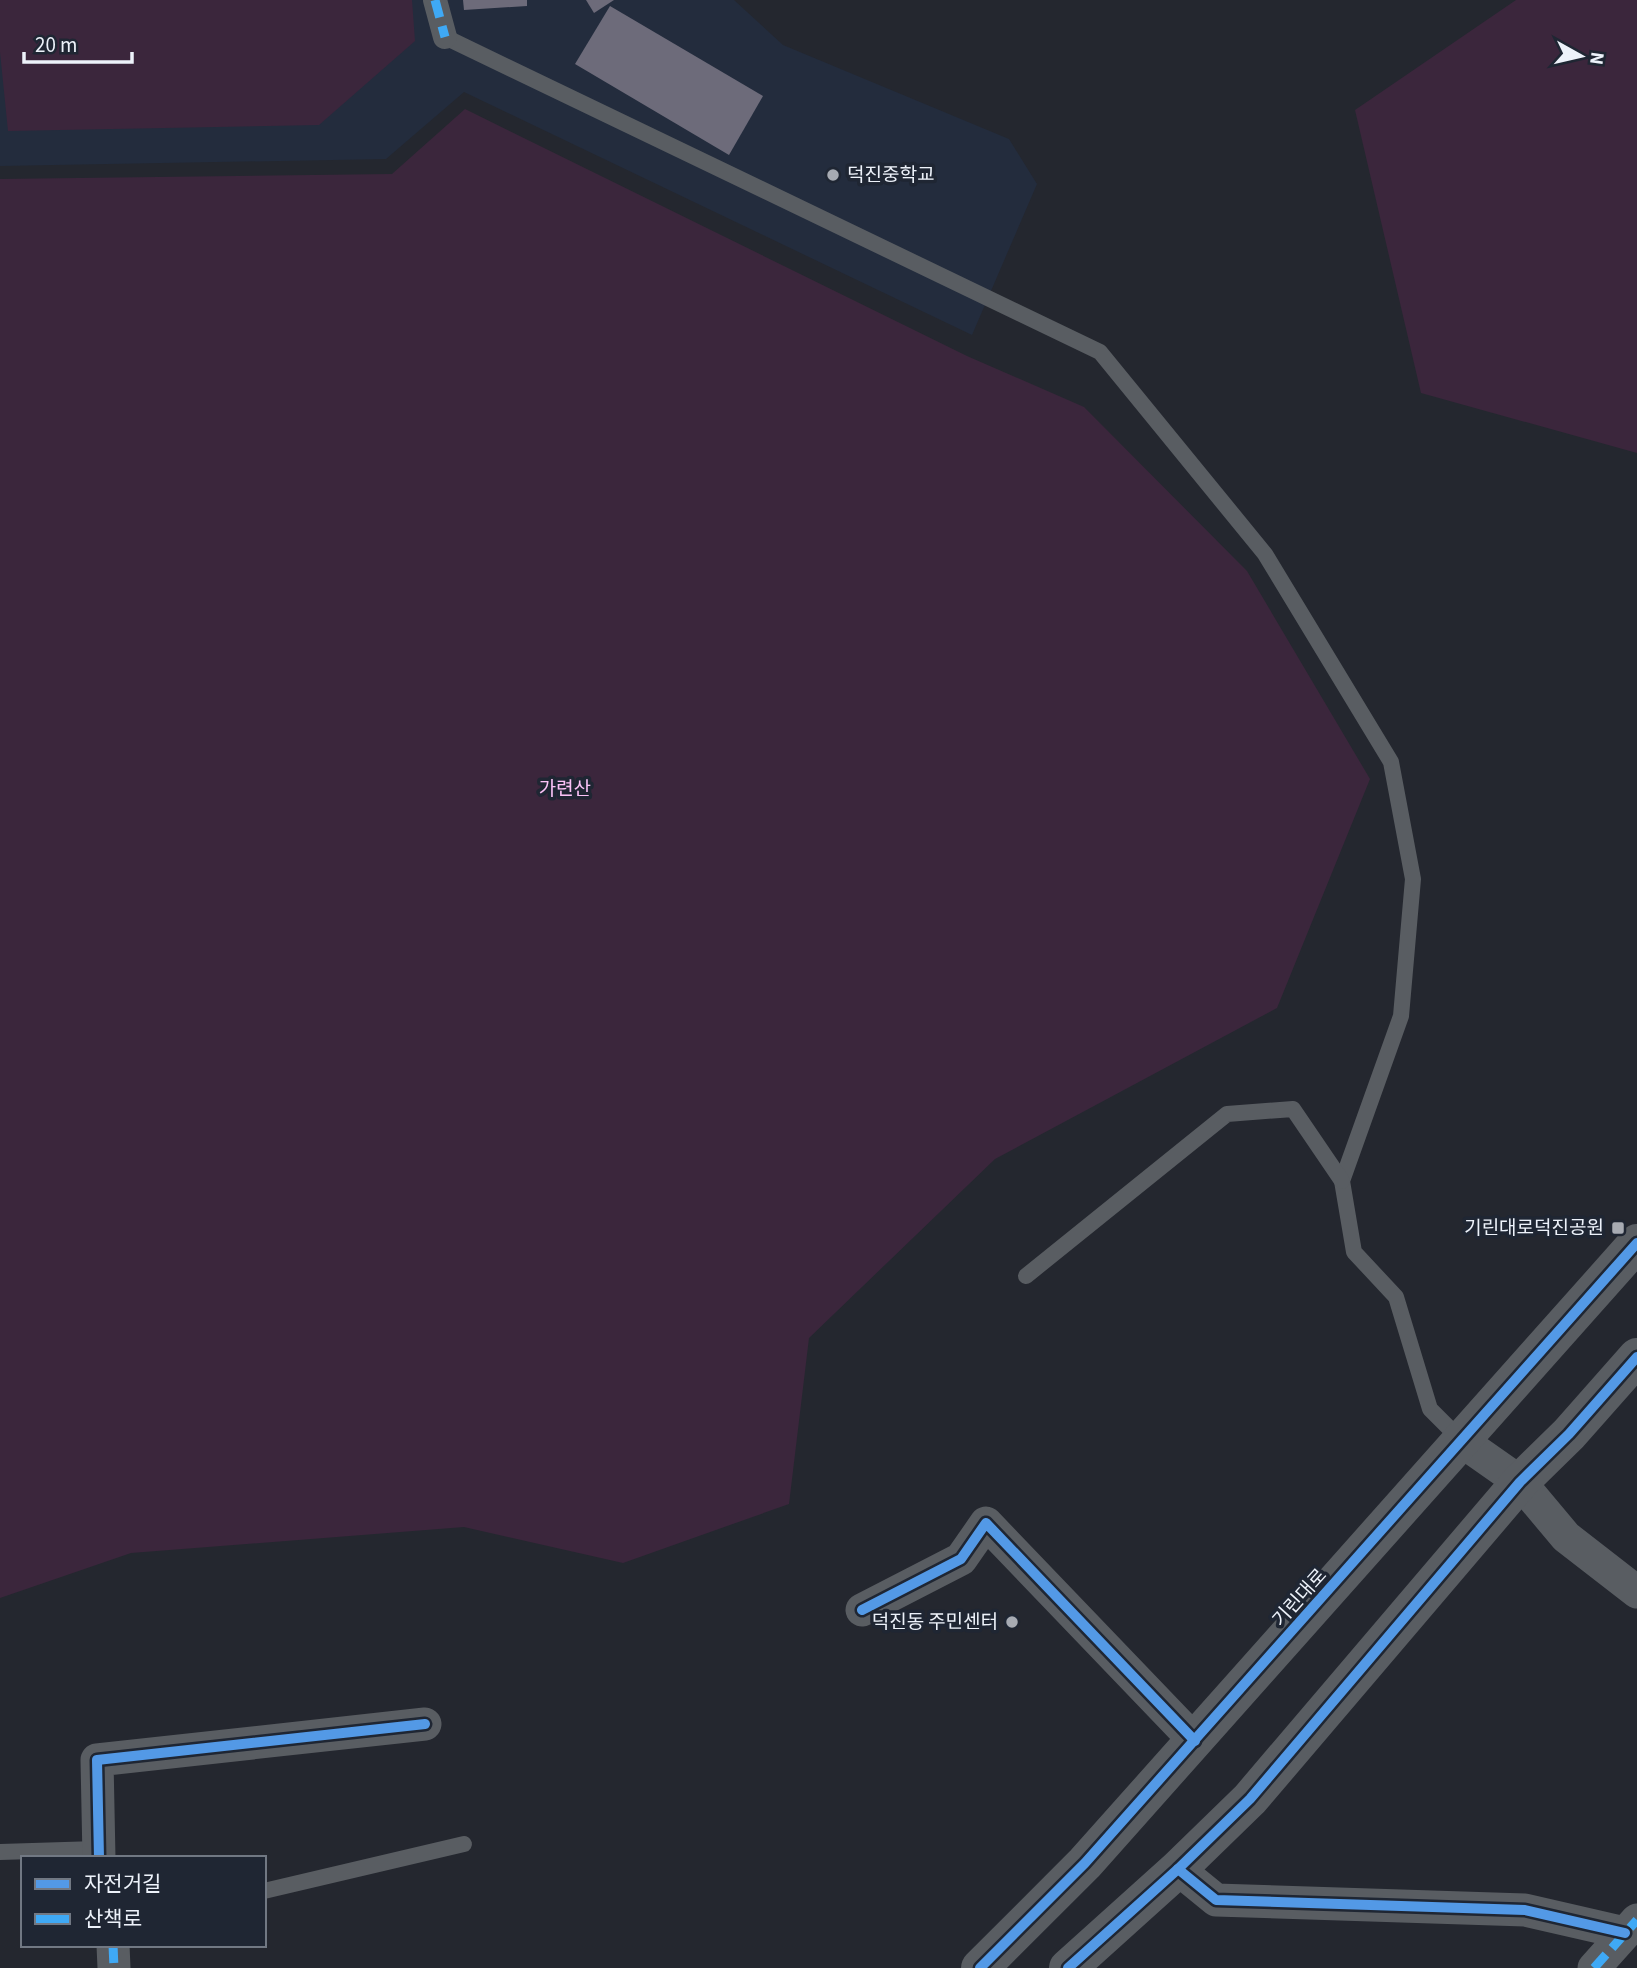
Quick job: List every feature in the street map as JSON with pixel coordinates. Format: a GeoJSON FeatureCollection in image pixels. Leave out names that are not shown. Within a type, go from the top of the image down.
{"type":"FeatureCollection","features":[{"type":"Feature","properties":{"kind":"street"},"geometry":{"type":"LineString","coordinates":[[435,0],[445,37]]}},
{"type":"Feature","properties":{"kind":"street","name":"기린대로"},"geometry":{"type":"LineString","coordinates":[[980,1968],[1085,1863],[1463,1442],[1637,1243]]}},
{"type":"Feature","properties":{"kind":"street"},"geometry":{"type":"LineString","coordinates":[[1068,1968],[1178,1869],[1250,1799],[1520,1482],[1569,1434],[1637,1357]]}},
{"type":"Feature","properties":{"kind":"street"},"geometry":{"type":"LineString","coordinates":[[1463,1442],[1520,1482],[1566,1537],[1637,1591]]}},
{"type":"Feature","properties":{"kind":"street"},"geometry":{"type":"LineString","coordinates":[[862,1610],[961,1559],[986,1523],[1195,1741]]}},
{"type":"Feature","properties":{"kind":"street"},"geometry":{"type":"LineString","coordinates":[[98,1854],[97,1760],[425,1724]]}},
{"type":"Feature","properties":{"kind":"street"},"geometry":{"type":"LineString","coordinates":[[1178,1869],[1216,1900],[1525,1910],[1631,1926]]}},
{"type":"Feature","properties":{"kind":"street"},"geometry":{"type":"LineString","coordinates":[[1594,1968],[1631,1926]]}},
{"type":"Feature","properties":{"kind":"street"},"geometry":{"type":"LineString","coordinates":[[114,1947],[114,1968]]}},
{"type":"Feature","properties":{"kind":"lane"},"geometry":{"type":"LineString","coordinates":[[445,37],[1100,352],[1265,554],[1391,762],[1413,879],[1401,1016],[1342,1181]]}},
{"type":"Feature","properties":{"kind":"lane"},"geometry":{"type":"LineString","coordinates":[[1026,1276],[1227,1114],[1293,1110],[1342,1181],[1354,1252],[1396,1297],[1430,1409],[1463,1442]]}},
{"type":"Feature","properties":{"kind":"lane"},"geometry":{"type":"LineString","coordinates":[[266,1891],[464,1844]]}},
{"type":"Feature","properties":{"kind":"lane"},"geometry":{"type":"LineString","coordinates":[[0,1852],[98,1854]]}},
{"type":"Feature","properties":{"kind":"shaded area","name":"덕진중학교"},"geometry":{"type":"Polygon","coordinates":[[[0,0],[734,0],[783,45],[1009,139],[1037,184],[972,335],[464,92],[386,159],[0,166],[0,0]]]}},
{"type":"Feature","properties":{"kind":"green space"},"geometry":{"type":"Polygon","coordinates":[[[0,0],[412,0],[415,41],[319,125],[8,131],[0,52],[0,0]]]}},
{"type":"Feature","properties":{"kind":"green space"},"geometry":{"type":"Polygon","coordinates":[[[1516,0],[1637,0],[1637,453],[1421,393],[1355,110],[1516,0]]]}},
{"type":"Feature","properties":{"kind":"green space","name":"가련산"},"geometry":{"type":"Polygon","coordinates":[[[465,109],[967,356],[1084,407],[1247,571],[1370,779],[1277,1008],[995,1159],[809,1338],[789,1504],[623,1563],[464,1527],[131,1553],[0,1598],[0,179],[392,174],[465,109]]]}},
{"type":"Feature","properties":{"kind":"building"},"geometry":{"type":"Polygon","coordinates":[[[463,0],[527,0],[527,6],[464,10],[463,0]]]}},
{"type":"Feature","properties":{"kind":"building"},"geometry":{"type":"Polygon","coordinates":[[[586,0],[614,0],[594,13],[586,0]]]}},
{"type":"Feature","properties":{"kind":"building"},"geometry":{"type":"Polygon","coordinates":[[[610,6],[763,96],[729,155],[575,64],[610,6]]]}},
{"type":"Feature","properties":{"kind":"marked path"},"geometry":{"type":"LineString","coordinates":[[435,0],[445,37]]}},
{"type":"Feature","properties":{"kind":"marked path"},"geometry":{"type":"LineString","coordinates":[[1594,1968],[1637,1920]]}},
{"type":"Feature","properties":{"kind":"marked path"},"geometry":{"type":"LineString","coordinates":[[113,1947],[114,1968]]}},
{"type":"Feature","properties":{"kind":"cycle path"},"geometry":{"type":"LineString","coordinates":[[980,1968],[1085,1863],[1637,1243]]}},
{"type":"Feature","properties":{"kind":"cycle path"},"geometry":{"type":"LineString","coordinates":[[1068,1968],[1178,1869],[1250,1799],[1520,1482],[1569,1434],[1637,1357]]}},
{"type":"Feature","properties":{"kind":"cycle path"},"geometry":{"type":"LineString","coordinates":[[862,1610],[961,1559],[986,1523],[1195,1741]]}},
{"type":"Feature","properties":{"kind":"cycle path"},"geometry":{"type":"LineString","coordinates":[[99,1856],[97,1760],[425,1724]]}},
{"type":"Feature","properties":{"kind":"cycle path"},"geometry":{"type":"LineString","coordinates":[[1178,1869],[1216,1900],[1525,1910],[1625,1933]]}},
{"type":"Feature","properties":{"kind":"place","name":"덕진중학교"},"geometry":{"type":"Point","coordinates":[833,175]}},
{"type":"Feature","properties":{"kind":"place","name":"기린대로덕진공원"},"geometry":{"type":"Point","coordinates":[1618,1228]}},
{"type":"Feature","properties":{"kind":"place","name":"덕진동 주민센터"},"geometry":{"type":"Point","coordinates":[1012,1622]}}]}
